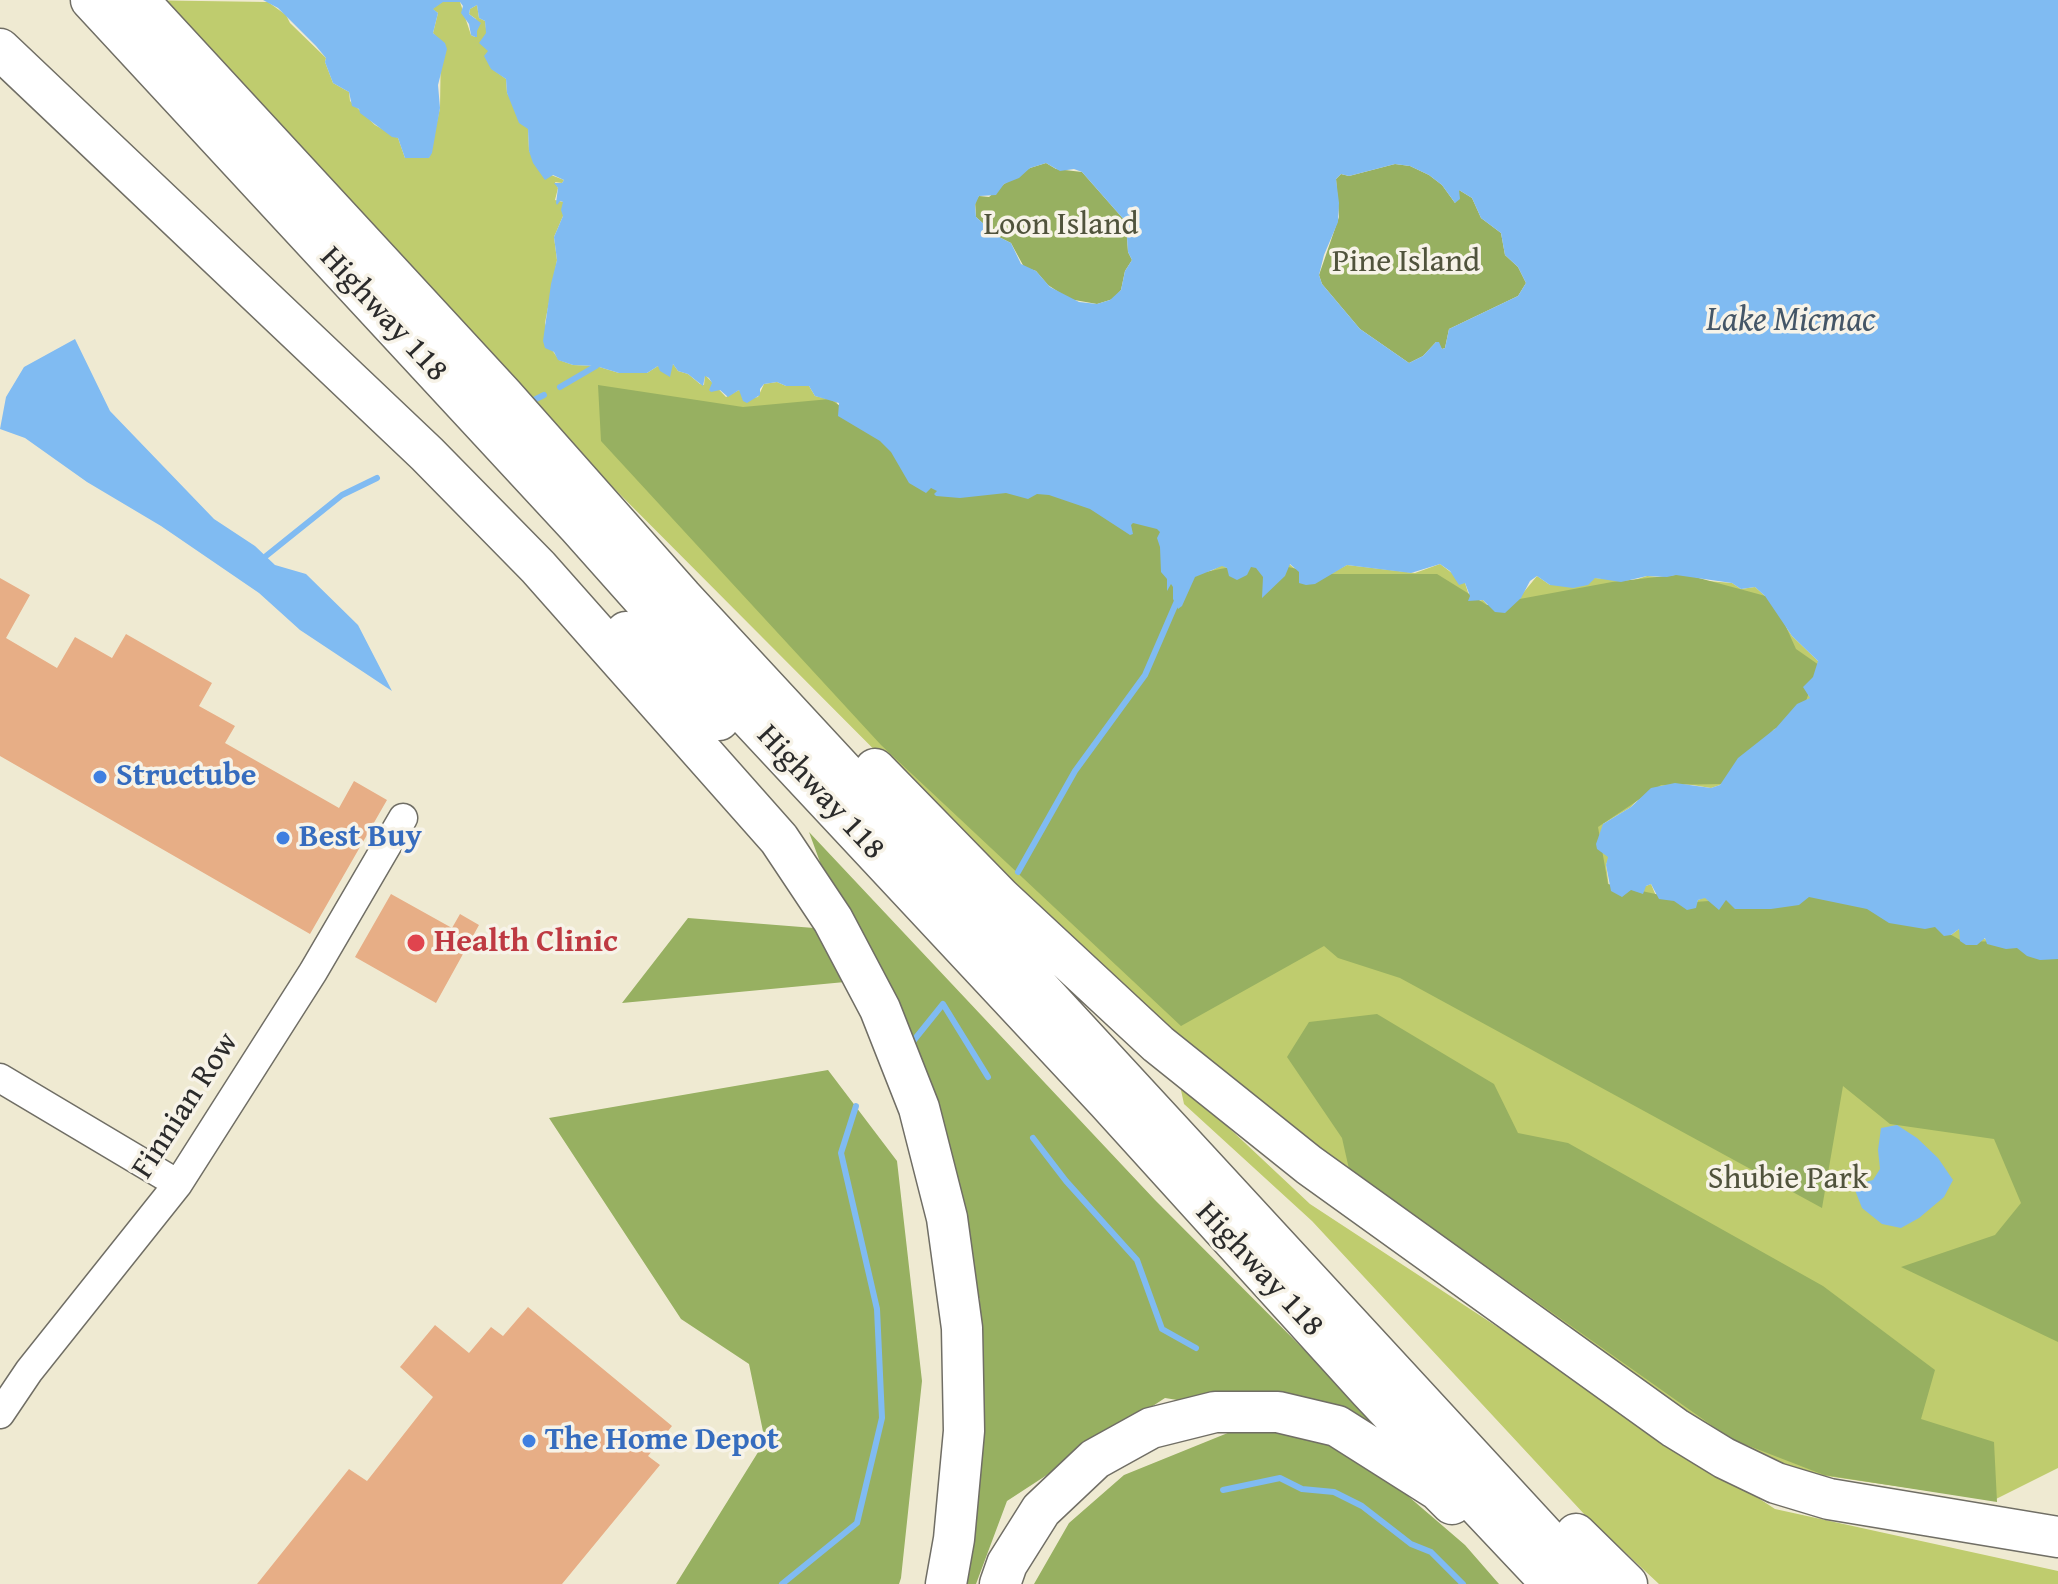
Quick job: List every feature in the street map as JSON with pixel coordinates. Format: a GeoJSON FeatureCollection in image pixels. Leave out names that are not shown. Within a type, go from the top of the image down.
{"type":"FeatureCollection","features":[{"type":"Feature","properties":{"kind":"highway","name":"Highway 118"},"geometry":{"type":"LineString","coordinates":[[91,0],[578,526],[741,709],[1552,1584]]}},
{"type":"Feature","properties":{"kind":"highway","name":"Highway 118"},"geometry":{"type":"LineString","coordinates":[[138,0],[503,395],[909,847],[1589,1584]]}},
{"type":"Feature","properties":{"kind":"highway"},"geometry":{"type":"LineString","coordinates":[[0,49],[427,454],[538,567],[779,839],[833,920],[880,1009],[922,1122],[947,1218],[962,1328],[964,1431],[954,1539],[946,1584]]}},
{"type":"Feature","properties":{"kind":"highway"},"geometry":{"type":"LineString","coordinates":[[503,395],[611,496],[1001,898],[1158,1044],[1309,1165],[1675,1428],[1724,1458],[1776,1483],[1829,1499],[2058,1537]]}},
{"type":"Feature","properties":{"kind":"highway"},"geometry":{"type":"LineString","coordinates":[[427,454],[547,557],[724,725],[949,953],[1181,1204],[1281,1292]]}},
{"type":"Feature","properties":{"kind":"highway"},"geometry":{"type":"LineString","coordinates":[[1391,1369],[1484,1441],[1627,1584]]}},
{"type":"Feature","properties":{"kind":"highway"},"geometry":{"type":"LineString","coordinates":[[1000,1584],[1007,1564],[1041,1510],[1095,1459],[1151,1428],[1215,1412],[1278,1412],[1337,1426],[1438,1490],[1533,1584]]}},
{"type":"Feature","properties":{"kind":"street","name":"Finnian Row"},"geometry":{"type":"LineString","coordinates":[[0,1414],[29,1371],[178,1184],[313,972],[403,818]]}},
{"type":"Feature","properties":{"kind":"street"},"geometry":{"type":"LineString","coordinates":[[0,1078],[178,1184]]}},
{"type":"Feature","properties":{"kind":"green space","name":"Shubie Park"},"geometry":{"type":"Polygon","coordinates":[[[133,0],[268,2],[286,15],[290,23],[326,58],[333,83],[349,92],[350,101],[375,125],[398,138],[405,158],[429,158],[440,108],[441,42],[433,33],[438,13],[432,9],[443,1],[460,2],[471,35],[475,37],[476,19],[469,14],[470,9],[477,5],[479,18],[485,21],[491,68],[506,79],[507,93],[528,128],[529,151],[551,175],[564,180],[562,183],[555,182],[558,188],[555,200],[563,202],[563,216],[554,237],[557,260],[545,323],[552,350],[559,360],[619,373],[647,373],[658,366],[670,369],[673,364],[678,371],[688,374],[700,384],[704,385],[705,375],[726,397],[739,390],[752,398],[758,397],[764,384],[777,382],[786,386],[809,386],[815,396],[836,401],[839,407],[1209,572],[1222,565],[1227,568],[1289,564],[1299,572],[1324,577],[1347,565],[1415,573],[1440,564],[1465,583],[1471,602],[1483,600],[1491,609],[1514,604],[1537,576],[1550,585],[1595,578],[1631,581],[1647,576],[1732,583],[1741,589],[1755,587],[1765,596],[1792,636],[1818,661],[1804,690],[1811,698],[1776,728],[1720,785],[1711,788],[1686,784],[1646,790],[1631,807],[1603,824],[1609,857],[1606,865],[1609,887],[1651,884],[1656,896],[1696,908],[1698,900],[1705,897],[1951,935],[1959,929],[1987,940],[2058,959],[2058,1468],[1994,1500],[1826,1476],[1775,1480],[1238,1115],[285,158],[133,0]]]}},
{"type":"Feature","properties":{"kind":"green space","name":"Loon Island"},"geometry":{"type":"Polygon","coordinates":[[[1046,163],[1056,169],[1082,172],[1126,222],[1128,252],[1132,260],[1125,271],[1121,290],[1113,299],[1097,304],[1069,299],[1048,285],[1036,271],[1024,267],[1011,243],[997,236],[976,217],[975,201],[979,196],[989,197],[1030,168],[1046,163]]]}},
{"type":"Feature","properties":{"kind":"green space","name":"Pine Island"},"geometry":{"type":"Polygon","coordinates":[[[1395,164],[1410,166],[1429,175],[1442,185],[1455,203],[1459,190],[1472,198],[1481,218],[1501,233],[1505,255],[1518,267],[1526,283],[1518,296],[1449,329],[1445,348],[1442,349],[1436,342],[1423,356],[1409,363],[1360,329],[1322,284],[1319,275],[1339,217],[1336,179],[1341,174],[1349,176],[1395,164]]]}},
{"type":"Feature","properties":{"kind":"green space","name":"Shubie Park"},"geometry":{"type":"Polygon","coordinates":[[[598,385],[743,407],[830,399],[940,476],[1119,471],[1200,573],[1261,561],[1320,574],[1437,574],[1487,605],[1612,582],[1684,574],[1773,598],[1796,649],[1819,665],[1798,723],[1774,729],[1725,784],[1661,785],[1598,827],[1608,884],[1694,902],[1819,894],[1916,915],[1962,941],[2058,943],[2058,1342],[1901,1267],[1995,1235],[2021,1203],[1994,1139],[1890,1124],[1843,1086],[1822,1208],[1400,978],[1338,958],[1324,946],[1181,1026],[881,745],[601,441],[598,385]]]}},
{"type":"Feature","properties":{"kind":"green space"},"geometry":{"type":"Polygon","coordinates":[[[809,832],[1155,1200],[1388,1434],[1165,1398],[1007,1501],[976,1584],[958,1584],[963,1566],[980,1300],[809,832]]]}},
{"type":"Feature","properties":{"kind":"green space"},"geometry":{"type":"Polygon","coordinates":[[[688,918],[814,928],[845,982],[622,1003],[688,918]]]}},
{"type":"Feature","properties":{"kind":"green space"},"geometry":{"type":"Polygon","coordinates":[[[1377,1014],[1494,1084],[1518,1133],[1568,1143],[1823,1286],[1935,1370],[1921,1419],[1994,1442],[1997,1502],[1824,1475],[1731,1439],[1349,1169],[1342,1138],[1287,1057],[1309,1022],[1377,1014]]]}},
{"type":"Feature","properties":{"kind":"green space"},"geometry":{"type":"Polygon","coordinates":[[[828,1070],[897,1161],[922,1381],[901,1578],[899,1584],[676,1584],[765,1441],[749,1364],[681,1319],[549,1118],[828,1070]]]}},
{"type":"Feature","properties":{"kind":"green space"},"geometry":{"type":"Polygon","coordinates":[[[1179,1081],[1310,1204],[1775,1509],[2058,1571],[2058,1584],[1659,1584],[1585,1515],[1312,1221],[1184,1104],[1179,1081]]]}},
{"type":"Feature","properties":{"kind":"green space"},"geometry":{"type":"Polygon","coordinates":[[[1245,1426],[1322,1440],[1380,1472],[1465,1545],[1499,1584],[1034,1584],[1069,1523],[1124,1475],[1245,1426]]]}},
{"type":"Feature","properties":{"kind":"water","name":"Lake Micmac"},"geometry":{"type":"Polygon","coordinates":[[[263,0],[2058,0],[2058,959],[2040,960],[2027,956],[2017,948],[2006,949],[1987,944],[1985,938],[1977,945],[1966,945],[1960,941],[1959,929],[1944,936],[1935,927],[1925,929],[1889,923],[1867,909],[1809,897],[1799,905],[1771,909],[1735,909],[1726,900],[1719,910],[1705,898],[1698,900],[1696,908],[1687,910],[1674,901],[1659,899],[1651,884],[1646,886],[1643,894],[1631,890],[1622,897],[1611,891],[1606,865],[1608,857],[1597,849],[1596,844],[1603,824],[1631,807],[1651,788],[1675,783],[1711,788],[1720,785],[1738,758],[1776,728],[1797,704],[1810,698],[1803,687],[1813,677],[1818,661],[1792,636],[1765,596],[1755,587],[1741,589],[1732,583],[1676,575],[1647,576],[1621,582],[1595,578],[1588,585],[1573,588],[1550,585],[1537,576],[1505,613],[1495,612],[1483,600],[1468,601],[1470,596],[1465,583],[1459,585],[1450,571],[1440,564],[1411,573],[1347,565],[1315,584],[1306,585],[1299,583],[1299,572],[1290,564],[1285,576],[1262,598],[1263,577],[1256,568],[1251,567],[1247,575],[1237,580],[1229,576],[1227,568],[1222,566],[1195,577],[1178,609],[1173,599],[1173,587],[1171,584],[1167,591],[1167,579],[1161,572],[1157,538],[1160,532],[1157,529],[1133,523],[1133,534],[1130,535],[1090,509],[1049,495],[1037,494],[1028,499],[1006,493],[960,498],[936,496],[937,491],[931,488],[926,493],[909,483],[891,452],[880,441],[838,416],[839,403],[815,396],[809,386],[786,386],[777,382],[764,384],[760,395],[747,403],[739,390],[728,397],[720,390],[711,392],[709,378],[705,376],[703,386],[688,374],[678,371],[673,364],[670,377],[658,366],[647,373],[619,373],[558,360],[554,352],[545,348],[543,341],[557,260],[554,237],[563,216],[563,202],[556,203],[558,188],[554,183],[564,180],[553,175],[545,180],[533,163],[528,129],[519,123],[507,93],[506,79],[491,69],[484,56],[488,51],[479,43],[486,33],[485,21],[479,18],[477,5],[470,9],[469,14],[481,23],[477,37],[471,35],[469,24],[461,13],[463,6],[460,2],[443,2],[433,9],[438,13],[433,33],[445,43],[447,49],[438,85],[440,108],[429,158],[405,158],[398,138],[392,137],[352,106],[349,92],[333,83],[326,58],[278,8],[263,0]],[[1046,163],[1030,168],[1019,178],[1004,184],[996,195],[979,196],[975,205],[976,217],[997,236],[1011,243],[1021,264],[1036,271],[1050,287],[1079,302],[1097,304],[1110,300],[1121,290],[1125,271],[1132,260],[1128,252],[1126,222],[1082,172],[1074,169],[1060,171],[1046,163]],[[1395,164],[1349,176],[1341,174],[1336,179],[1338,222],[1319,275],[1322,284],[1360,329],[1409,363],[1423,356],[1436,342],[1442,349],[1445,348],[1449,329],[1518,296],[1526,283],[1518,267],[1505,255],[1501,233],[1481,218],[1472,198],[1459,190],[1460,199],[1455,203],[1442,185],[1429,175],[1410,166],[1395,164]]]}},
{"type":"Feature","properties":{"kind":"water"},"geometry":{"type":"Polygon","coordinates":[[[75,339],[110,411],[214,519],[255,546],[275,565],[306,574],[358,625],[392,691],[300,630],[259,593],[161,526],[87,482],[25,438],[0,429],[6,397],[24,367],[75,339]]]}},
{"type":"Feature","properties":{"kind":"water"},"geometry":{"type":"Polygon","coordinates":[[[1897,1125],[1917,1138],[1938,1158],[1953,1180],[1944,1197],[1919,1218],[1901,1228],[1882,1224],[1862,1208],[1853,1185],[1873,1180],[1880,1169],[1878,1150],[1881,1128],[1897,1125]]]}},
{"type":"Feature","properties":{"kind":"building"},"geometry":{"type":"Polygon","coordinates":[[[0,578],[30,595],[6,638],[57,668],[75,637],[112,658],[126,634],[212,683],[199,706],[235,726],[225,743],[339,808],[354,781],[387,800],[310,934],[0,756],[0,578]]]}},
{"type":"Feature","properties":{"kind":"building","name":"Health Clinic"},"geometry":{"type":"Polygon","coordinates":[[[391,894],[452,928],[460,914],[479,925],[436,1003],[355,957],[391,894]]]}},
{"type":"Feature","properties":{"kind":"building","name":"The Home Depot"},"geometry":{"type":"Polygon","coordinates":[[[528,1307],[672,1426],[648,1456],[660,1465],[562,1584],[257,1584],[349,1469],[367,1481],[433,1397],[400,1367],[435,1325],[469,1353],[491,1327],[503,1336],[528,1307]]]}},
{"type":"Feature","properties":{"kind":"waterway"},"geometry":{"type":"LineString","coordinates":[[560,387],[596,366]]}},
{"type":"Feature","properties":{"kind":"waterway"},"geometry":{"type":"LineString","coordinates":[[530,402],[544,395]]}},
{"type":"Feature","properties":{"kind":"waterway"},"geometry":{"type":"LineString","coordinates":[[266,556],[342,495],[377,478]]}},
{"type":"Feature","properties":{"kind":"waterway"},"geometry":{"type":"LineString","coordinates":[[1018,872],[1075,771],[1145,675],[1177,601]]}},
{"type":"Feature","properties":{"kind":"waterway"},"geometry":{"type":"LineString","coordinates":[[910,1045],[943,1004],[988,1077]]}},
{"type":"Feature","properties":{"kind":"waterway"},"geometry":{"type":"LineString","coordinates":[[782,1584],[857,1523],[882,1418],[877,1309],[841,1153],[856,1106]]}},
{"type":"Feature","properties":{"kind":"waterway"},"geometry":{"type":"LineString","coordinates":[[1033,1138],[1066,1181],[1137,1260],[1162,1329],[1196,1348]]}},
{"type":"Feature","properties":{"kind":"waterway"},"geometry":{"type":"LineString","coordinates":[[1223,1490],[1280,1478],[1302,1489],[1334,1492],[1362,1506],[1411,1544],[1431,1552],[1463,1584]]}},
{"type":"Feature","properties":{"kind":"place","name":"Structube"},"geometry":{"type":"Point","coordinates":[100,777]}},
{"type":"Feature","properties":{"kind":"place","name":"Best Buy"},"geometry":{"type":"Point","coordinates":[283,838]}},
{"type":"Feature","properties":{"kind":"place","name":"Health Clinic"},"geometry":{"type":"Point","coordinates":[416,943]}},
{"type":"Feature","properties":{"kind":"place","name":"The Home Depot"},"geometry":{"type":"Point","coordinates":[529,1441]}}]}
